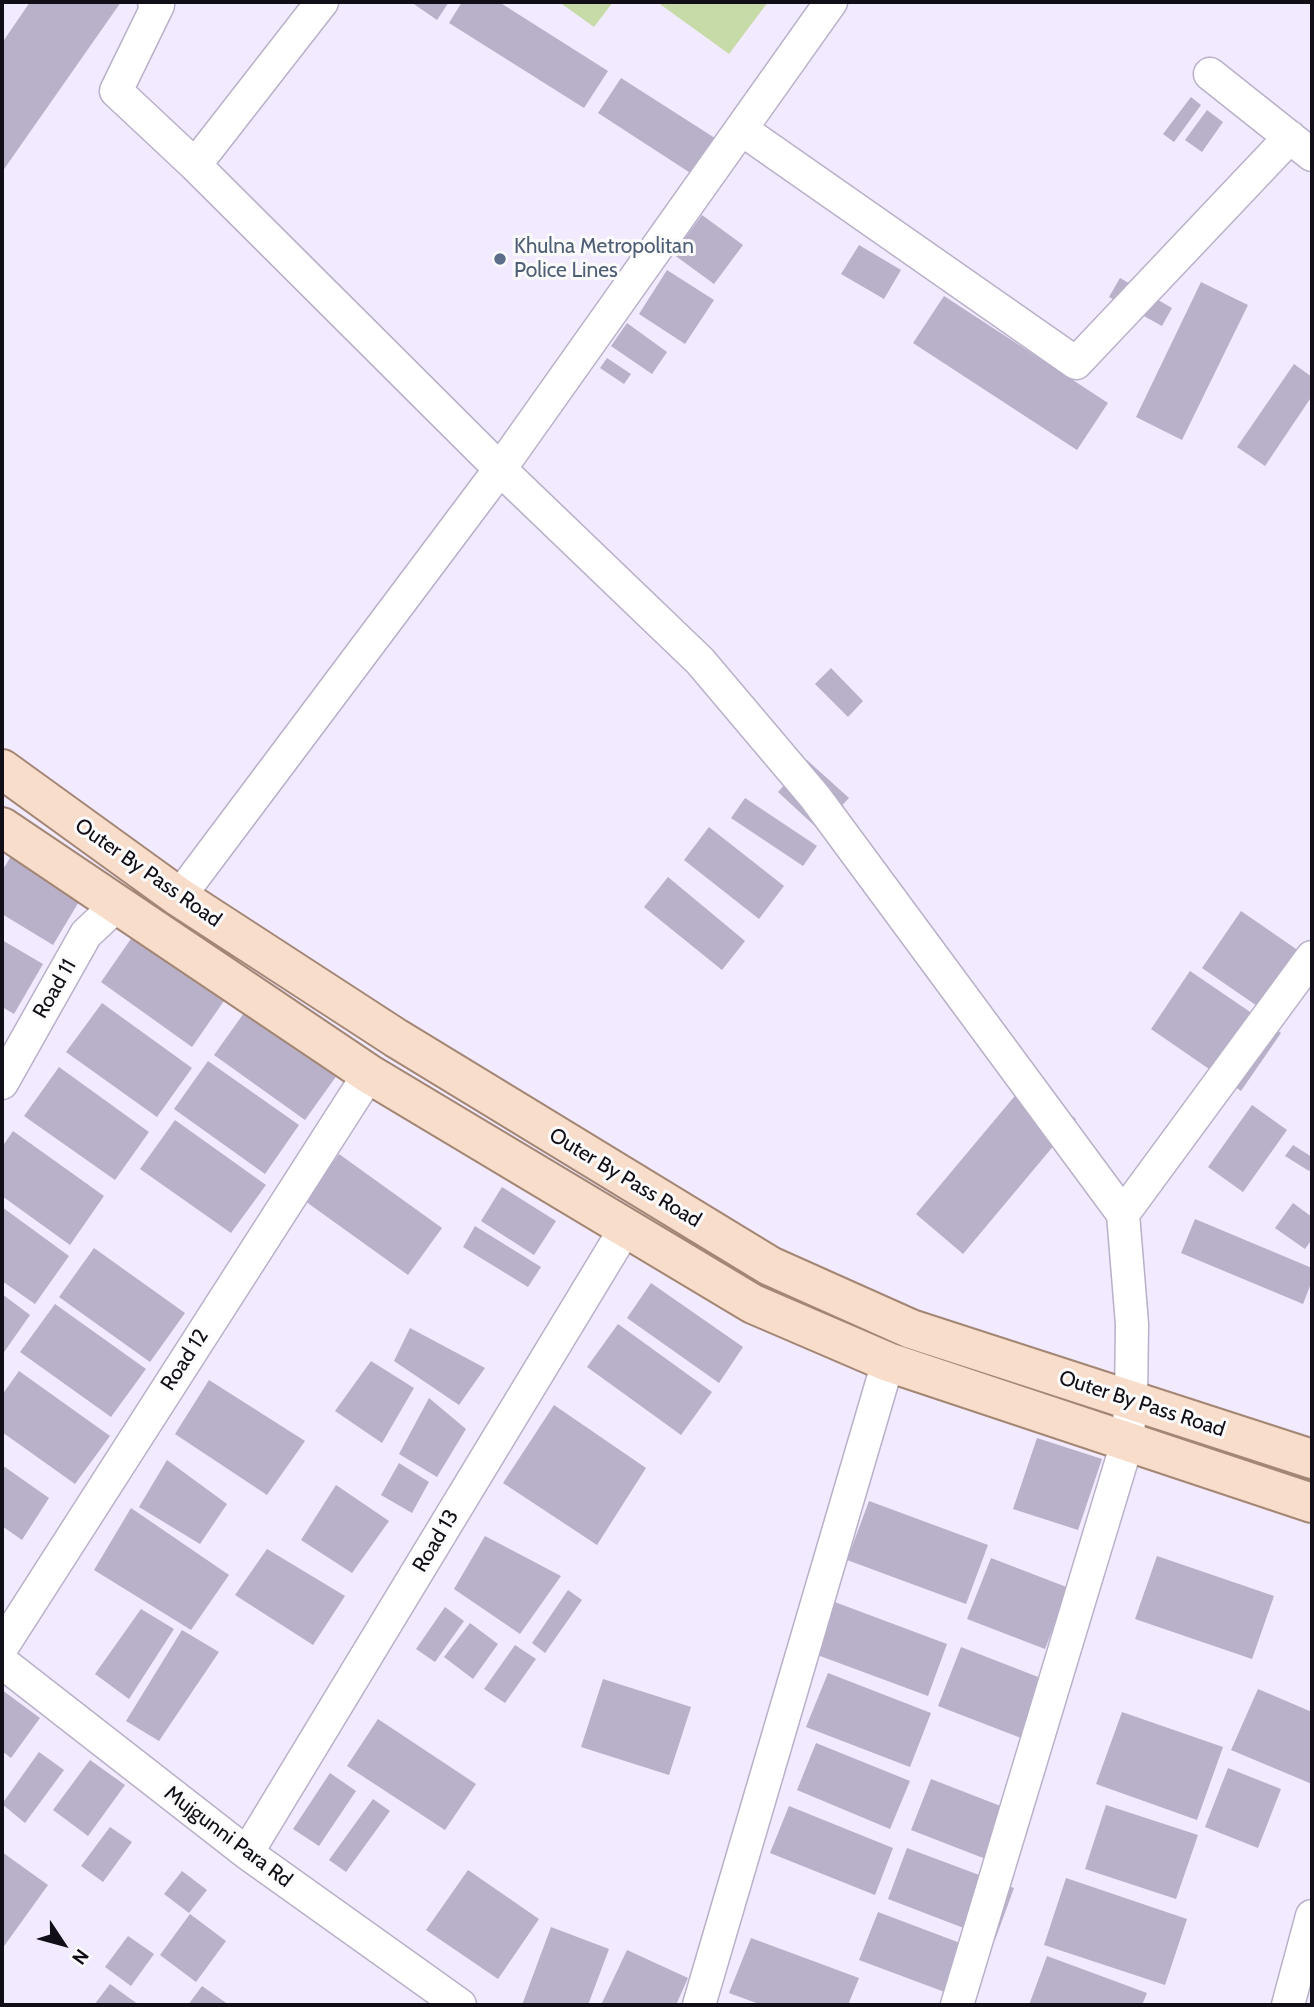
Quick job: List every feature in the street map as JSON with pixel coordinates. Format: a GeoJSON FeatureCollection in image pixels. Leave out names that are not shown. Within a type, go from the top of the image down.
{"type":"FeatureCollection","features":[{"type":"Feature","properties":{"kind":"main road","name":"Outer By Pass Road"},"geometry":{"type":"LineString","coordinates":[[2,769],[179,897],[396,1038],[770,1266],[911,1329],[1312,1460]]}},
{"type":"Feature","properties":{"kind":"main road","name":"Outer By Pass Road"},"geometry":{"type":"LineString","coordinates":[[2,827],[369,1073],[753,1304],[888,1362],[1312,1503]]}},
{"type":"Feature","properties":{"kind":"street"},"geometry":{"type":"LineString","coordinates":[[154,2],[158,5],[116,91],[195,164],[500,469],[700,661],[815,797],[1123,1214],[1132,1324],[1131,1400],[1127,1443],[957,2005]]}},
{"type":"Feature","properties":{"kind":"street"},"geometry":{"type":"LineString","coordinates":[[195,164],[322,2]]}},
{"type":"Feature","properties":{"kind":"street"},"geometry":{"type":"LineString","coordinates":[[179,897],[500,469],[831,2]]}},
{"type":"Feature","properties":{"kind":"street"},"geometry":{"type":"LineString","coordinates":[[741,129],[1076,363],[1301,146],[1210,74]]}},
{"type":"Feature","properties":{"kind":"street","name":"Road 11"},"geometry":{"type":"LineString","coordinates":[[2,1083],[86,934],[118,904]]}},
{"type":"Feature","properties":{"kind":"street"},"geometry":{"type":"LineString","coordinates":[[1123,1214],[1312,957]]}},
{"type":"Feature","properties":{"kind":"street","name":"Road 12"},"geometry":{"type":"LineString","coordinates":[[2,1647],[369,1073]]}},
{"type":"Feature","properties":{"kind":"street","name":"Road 13"},"geometry":{"type":"LineString","coordinates":[[247,1853],[625,1229]]}},
{"type":"Feature","properties":{"kind":"street"},"geometry":{"type":"LineString","coordinates":[[699,2005],[888,1362]]}},
{"type":"Feature","properties":{"kind":"street","name":"Mujgunni Para Rd"},"geometry":{"type":"LineString","coordinates":[[2,1661],[247,1853],[460,2005]]}},
{"type":"Feature","properties":{"kind":"street"},"geometry":{"type":"LineString","coordinates":[[1288,2005],[1312,1916]]}},
{"type":"Feature","properties":{"kind":"green space"},"geometry":{"type":"Polygon","coordinates":[[[559,2],[613,2],[594,27],[559,2]]]}},
{"type":"Feature","properties":{"kind":"green space"},"geometry":{"type":"Polygon","coordinates":[[[657,2],[768,2],[729,54],[657,2]]]}},
{"type":"Feature","properties":{"kind":"building"},"geometry":{"type":"Polygon","coordinates":[[[30,2],[121,2],[2,172],[2,43],[30,2]]]}},
{"type":"Feature","properties":{"kind":"building"},"geometry":{"type":"Polygon","coordinates":[[[411,2],[449,2],[437,20],[411,2]]]}},
{"type":"Feature","properties":{"kind":"building"},"geometry":{"type":"Polygon","coordinates":[[[462,2],[499,2],[608,71],[584,108],[449,23],[462,2]]]}},
{"type":"Feature","properties":{"kind":"building"},"geometry":{"type":"Polygon","coordinates":[[[621,78],[718,140],[695,176],[598,113],[621,78]]]}},
{"type":"Feature","properties":{"kind":"building"},"geometry":{"type":"Polygon","coordinates":[[[1191,97],[1201,105],[1174,142],[1163,134],[1191,97]]]}},
{"type":"Feature","properties":{"kind":"building"},"geometry":{"type":"Polygon","coordinates":[[[1207,110],[1223,122],[1202,152],[1185,140],[1207,110]]]}},
{"type":"Feature","properties":{"kind":"building"},"geometry":{"type":"Polygon","coordinates":[[[702,215],[743,245],[714,284],[673,254],[702,215]]]}},
{"type":"Feature","properties":{"kind":"building"},"geometry":{"type":"Polygon","coordinates":[[[859,245],[901,270],[884,299],[841,274],[859,245]]]}},
{"type":"Feature","properties":{"kind":"building"},"geometry":{"type":"Polygon","coordinates":[[[667,270],[714,300],[685,344],[639,314],[667,270]]]}},
{"type":"Feature","properties":{"kind":"building"},"geometry":{"type":"Polygon","coordinates":[[[1120,278],[1172,308],[1162,326],[1109,297],[1120,278]]]}},
{"type":"Feature","properties":{"kind":"building"},"geometry":{"type":"Polygon","coordinates":[[[1201,282],[1248,305],[1182,440],[1136,417],[1201,282]]]}},
{"type":"Feature","properties":{"kind":"building"},"geometry":{"type":"Polygon","coordinates":[[[944,296],[1108,403],[1077,450],[913,343],[944,296]]]}},
{"type":"Feature","properties":{"kind":"building"},"geometry":{"type":"Polygon","coordinates":[[[627,323],[667,352],[652,374],[611,346],[627,323]]]}},
{"type":"Feature","properties":{"kind":"building"},"geometry":{"type":"Polygon","coordinates":[[[607,358],[631,374],[624,384],[600,368],[607,358]]]}},
{"type":"Feature","properties":{"kind":"building"},"geometry":{"type":"Polygon","coordinates":[[[1294,364],[1312,377],[1312,396],[1265,466],[1237,447],[1294,364]]]}},
{"type":"Feature","properties":{"kind":"building"},"geometry":{"type":"Polygon","coordinates":[[[831,668],[863,701],[848,717],[815,684],[831,668]]]}},
{"type":"Feature","properties":{"kind":"building"},"geometry":{"type":"Polygon","coordinates":[[[807,760],[849,798],[819,830],[778,792],[807,760]]]}},
{"type":"Feature","properties":{"kind":"building"},"geometry":{"type":"Polygon","coordinates":[[[745,798],[817,846],[803,866],[731,818],[745,798]]]}},
{"type":"Feature","properties":{"kind":"building"},"geometry":{"type":"Polygon","coordinates":[[[709,827],[784,886],[759,919],[684,860],[709,827]]]}},
{"type":"Feature","properties":{"kind":"building"},"geometry":{"type":"Polygon","coordinates":[[[13,853],[83,895],[53,945],[2,914],[2,871],[13,853]]]}},
{"type":"Feature","properties":{"kind":"building"},"geometry":{"type":"Polygon","coordinates":[[[668,877],[745,941],[722,970],[644,907],[668,877]]]}},
{"type":"Feature","properties":{"kind":"building"},"geometry":{"type":"Polygon","coordinates":[[[1241,911],[1312,960],[1276,1019],[1202,968],[1241,911]]]}},
{"type":"Feature","properties":{"kind":"building"},"geometry":{"type":"Polygon","coordinates":[[[135,933],[226,998],[192,1047],[101,982],[135,933]]]}},
{"type":"Feature","properties":{"kind":"building"},"geometry":{"type":"Polygon","coordinates":[[[2,940],[43,964],[14,1014],[2,1007],[2,940]]]}},
{"type":"Feature","properties":{"kind":"building"},"geometry":{"type":"Polygon","coordinates":[[[1190,971],[1281,1033],[1241,1091],[1151,1029],[1190,971]]]}},
{"type":"Feature","properties":{"kind":"building"},"geometry":{"type":"Polygon","coordinates":[[[102,1003],[192,1068],[157,1117],[66,1052],[102,1003]]]}},
{"type":"Feature","properties":{"kind":"building"},"geometry":{"type":"Polygon","coordinates":[[[249,1006],[340,1071],[305,1120],[214,1055],[249,1006]]]}},
{"type":"Feature","properties":{"kind":"building"},"geometry":{"type":"Polygon","coordinates":[[[208,1061],[299,1125],[265,1174],[174,1109],[208,1061]]]}},
{"type":"Feature","properties":{"kind":"building"},"geometry":{"type":"Polygon","coordinates":[[[59,1067],[149,1132],[115,1180],[24,1116],[59,1067]]]}},
{"type":"Feature","properties":{"kind":"building"},"geometry":{"type":"Polygon","coordinates":[[[1029,1079],[1076,1119],[963,1254],[916,1214],[1029,1079]]]}},
{"type":"Feature","properties":{"kind":"building"},"geometry":{"type":"Polygon","coordinates":[[[1252,1105],[1287,1130],[1243,1192],[1208,1167],[1252,1105]]]}},
{"type":"Feature","properties":{"kind":"building"},"geometry":{"type":"Polygon","coordinates":[[[175,1120],[266,1185],[231,1233],[140,1169],[175,1120]]]}},
{"type":"Feature","properties":{"kind":"building"},"geometry":{"type":"Polygon","coordinates":[[[13,1131],[104,1196],[70,1245],[2,1196],[2,1147],[13,1131]]]}},
{"type":"Feature","properties":{"kind":"building"},"geometry":{"type":"Polygon","coordinates":[[[1293,1145],[1312,1157],[1309,1171],[1285,1156],[1293,1145]]]}},
{"type":"Feature","properties":{"kind":"building"},"geometry":{"type":"Polygon","coordinates":[[[339,1154],[442,1228],[408,1275],[305,1201],[339,1154]]]}},
{"type":"Feature","properties":{"kind":"building"},"geometry":{"type":"Polygon","coordinates":[[[502,1187],[556,1221],[534,1255],[481,1221],[502,1187]]]}},
{"type":"Feature","properties":{"kind":"building"},"geometry":{"type":"Polygon","coordinates":[[[1293,1203],[1312,1217],[1312,1239],[1305,1249],[1275,1228],[1293,1203]]]}},
{"type":"Feature","properties":{"kind":"building"},"geometry":{"type":"Polygon","coordinates":[[[2,1207],[69,1256],[35,1304],[2,1281],[2,1207]]]}},
{"type":"Feature","properties":{"kind":"building"},"geometry":{"type":"Polygon","coordinates":[[[1195,1219],[1312,1268],[1312,1281],[1303,1304],[1181,1253],[1195,1219]]]}},
{"type":"Feature","properties":{"kind":"building"},"geometry":{"type":"Polygon","coordinates":[[[475,1226],[541,1267],[528,1287],[463,1247],[475,1226]]]}},
{"type":"Feature","properties":{"kind":"building"},"geometry":{"type":"Polygon","coordinates":[[[94,1248],[185,1313],[150,1362],[59,1297],[94,1248]]]}},
{"type":"Feature","properties":{"kind":"building"},"geometry":{"type":"Polygon","coordinates":[[[651,1283],[743,1347],[719,1383],[627,1318],[651,1283]]]}},
{"type":"Feature","properties":{"kind":"building"},"geometry":{"type":"Polygon","coordinates":[[[2,1294],[30,1315],[2,1355],[2,1294]]]}},
{"type":"Feature","properties":{"kind":"building"},"geometry":{"type":"Polygon","coordinates":[[[55,1304],[146,1369],[111,1417],[20,1352],[55,1304]]]}},
{"type":"Feature","properties":{"kind":"building"},"geometry":{"type":"Polygon","coordinates":[[[618,1324],[712,1392],[681,1435],[587,1367],[618,1324]]]}},
{"type":"Feature","properties":{"kind":"building"},"geometry":{"type":"Polygon","coordinates":[[[410,1328],[485,1368],[459,1405],[394,1361],[410,1328]]]}},
{"type":"Feature","properties":{"kind":"building"},"geometry":{"type":"Polygon","coordinates":[[[371,1361],[414,1388],[382,1443],[335,1411],[371,1361]]]}},
{"type":"Feature","properties":{"kind":"building"},"geometry":{"type":"Polygon","coordinates":[[[19,1371],[110,1436],[75,1484],[2,1432],[2,1395],[19,1371]]]}},
{"type":"Feature","properties":{"kind":"building"},"geometry":{"type":"Polygon","coordinates":[[[209,1380],[305,1441],[267,1495],[175,1434],[209,1380]]]}},
{"type":"Feature","properties":{"kind":"building"},"geometry":{"type":"Polygon","coordinates":[[[429,1398],[466,1429],[437,1477],[399,1454],[429,1398]]]}},
{"type":"Feature","properties":{"kind":"building"},"geometry":{"type":"Polygon","coordinates":[[[554,1405],[646,1468],[597,1545],[503,1483],[554,1405]]]}},
{"type":"Feature","properties":{"kind":"building"},"geometry":{"type":"Polygon","coordinates":[[[1037,1438],[1102,1459],[1078,1530],[1013,1509],[1037,1438]]]}},
{"type":"Feature","properties":{"kind":"building"},"geometry":{"type":"Polygon","coordinates":[[[167,1460],[227,1504],[200,1544],[139,1507],[167,1460]]]}},
{"type":"Feature","properties":{"kind":"building"},"geometry":{"type":"Polygon","coordinates":[[[399,1463],[429,1482],[412,1513],[381,1495],[399,1463]]]}},
{"type":"Feature","properties":{"kind":"building"},"geometry":{"type":"Polygon","coordinates":[[[2,1465],[49,1498],[22,1540],[2,1526],[2,1465]]]}},
{"type":"Feature","properties":{"kind":"building"},"geometry":{"type":"Polygon","coordinates":[[[336,1485],[389,1521],[352,1573],[301,1540],[336,1485]]]}},
{"type":"Feature","properties":{"kind":"building"},"geometry":{"type":"Polygon","coordinates":[[[869,1501],[988,1545],[966,1604],[847,1560],[869,1501]]]}},
{"type":"Feature","properties":{"kind":"building"},"geometry":{"type":"Polygon","coordinates":[[[131,1508],[229,1575],[191,1630],[94,1570],[131,1508]]]}},
{"type":"Feature","properties":{"kind":"building"},"geometry":{"type":"Polygon","coordinates":[[[485,1536],[561,1576],[520,1634],[454,1589],[485,1536]]]}},
{"type":"Feature","properties":{"kind":"building"},"geometry":{"type":"Polygon","coordinates":[[[267,1549],[345,1596],[313,1645],[235,1595],[267,1549]]]}},
{"type":"Feature","properties":{"kind":"building"},"geometry":{"type":"Polygon","coordinates":[[[1157,1556],[1274,1596],[1252,1659],[1135,1619],[1157,1556]]]}},
{"type":"Feature","properties":{"kind":"building"},"geometry":{"type":"Polygon","coordinates":[[[991,1558],[1069,1588],[1045,1649],[967,1619],[991,1558]]]}},
{"type":"Feature","properties":{"kind":"building"},"geometry":{"type":"Polygon","coordinates":[[[568,1590],[582,1600],[545,1653],[532,1643],[568,1590]]]}},
{"type":"Feature","properties":{"kind":"building"},"geometry":{"type":"Polygon","coordinates":[[[832,1601],[947,1644],[928,1696],[812,1653],[832,1601]]]}},
{"type":"Feature","properties":{"kind":"building"},"geometry":{"type":"Polygon","coordinates":[[[445,1607],[464,1621],[435,1662],[416,1649],[445,1607]]]}},
{"type":"Feature","properties":{"kind":"building"},"geometry":{"type":"Polygon","coordinates":[[[141,1609],[174,1629],[129,1699],[95,1674],[141,1609]]]}},
{"type":"Feature","properties":{"kind":"building"},"geometry":{"type":"Polygon","coordinates":[[[470,1623],[498,1644],[473,1679],[444,1657],[470,1623]]]}},
{"type":"Feature","properties":{"kind":"building"},"geometry":{"type":"Polygon","coordinates":[[[182,1630],[219,1652],[159,1741],[126,1721],[182,1630]]]}},
{"type":"Feature","properties":{"kind":"building"},"geometry":{"type":"Polygon","coordinates":[[[515,1645],[536,1659],[505,1703],[484,1689],[515,1645]]]}},
{"type":"Feature","properties":{"kind":"building"},"geometry":{"type":"Polygon","coordinates":[[[961,1647],[1069,1689],[1047,1748],[938,1706],[961,1647]]]}},
{"type":"Feature","properties":{"kind":"building"},"geometry":{"type":"Polygon","coordinates":[[[828,1673],[931,1713],[910,1767],[806,1727],[828,1673]]]}},
{"type":"Feature","properties":{"kind":"building"},"geometry":{"type":"Polygon","coordinates":[[[603,1679],[691,1707],[669,1775],[581,1747],[603,1679]]]}},
{"type":"Feature","properties":{"kind":"building"},"geometry":{"type":"Polygon","coordinates":[[[1258,1689],[1312,1712],[1312,1784],[1231,1750],[1258,1689]]]}},
{"type":"Feature","properties":{"kind":"building"},"geometry":{"type":"Polygon","coordinates":[[[2,1690],[40,1718],[11,1758],[2,1751],[2,1690]]]}},
{"type":"Feature","properties":{"kind":"building"},"geometry":{"type":"Polygon","coordinates":[[[1122,1712],[1223,1747],[1197,1820],[1096,1784],[1122,1712]]]}},
{"type":"Feature","properties":{"kind":"building"},"geometry":{"type":"Polygon","coordinates":[[[378,1719],[476,1784],[445,1830],[347,1766],[378,1719]]]}},
{"type":"Feature","properties":{"kind":"building"},"geometry":{"type":"Polygon","coordinates":[[[816,1743],[910,1781],[890,1829],[797,1790],[816,1743]]]}},
{"type":"Feature","properties":{"kind":"building"},"geometry":{"type":"Polygon","coordinates":[[[39,1752],[64,1770],[25,1823],[2,1804],[39,1752]]]}},
{"type":"Feature","properties":{"kind":"building"},"geometry":{"type":"Polygon","coordinates":[[[90,1760],[125,1785],[88,1836],[53,1810],[90,1760]]]}},
{"type":"Feature","properties":{"kind":"building"},"geometry":{"type":"Polygon","coordinates":[[[1228,1768],[1281,1789],[1258,1848],[1205,1827],[1228,1768]]]}},
{"type":"Feature","properties":{"kind":"building"},"geometry":{"type":"Polygon","coordinates":[[[330,1773],[356,1791],[319,1846],[293,1829],[330,1773]]]}},
{"type":"Feature","properties":{"kind":"building"},"geometry":{"type":"Polygon","coordinates":[[[931,1779],[1029,1817],[1009,1868],[911,1830],[931,1779]]]}},
{"type":"Feature","properties":{"kind":"building"},"geometry":{"type":"Polygon","coordinates":[[[373,1799],[390,1811],[346,1872],[329,1860],[373,1799]]]}},
{"type":"Feature","properties":{"kind":"building"},"geometry":{"type":"Polygon","coordinates":[[[1106,1805],[1198,1835],[1176,1899],[1085,1869],[1106,1805]]]}},
{"type":"Feature","properties":{"kind":"building"},"geometry":{"type":"Polygon","coordinates":[[[789,1806],[893,1848],[875,1895],[770,1853],[789,1806]]]}},
{"type":"Feature","properties":{"kind":"building"},"geometry":{"type":"Polygon","coordinates":[[[110,1827],[132,1842],[103,1882],[81,1866],[110,1827]]]}},
{"type":"Feature","properties":{"kind":"building"},"geometry":{"type":"Polygon","coordinates":[[[907,1848],[1014,1888],[995,1940],[888,1899],[907,1848]]]}},
{"type":"Feature","properties":{"kind":"building"},"geometry":{"type":"Polygon","coordinates":[[[2,1852],[48,1885],[2,1949],[2,1852]]]}},
{"type":"Feature","properties":{"kind":"building"},"geometry":{"type":"Polygon","coordinates":[[[468,1870],[539,1919],[498,1979],[426,1930],[468,1870]]]}},
{"type":"Feature","properties":{"kind":"building"},"geometry":{"type":"Polygon","coordinates":[[[182,1871],[207,1890],[189,1913],[164,1894],[182,1871]]]}},
{"type":"Feature","properties":{"kind":"building"},"geometry":{"type":"Polygon","coordinates":[[[1066,1878],[1187,1919],[1165,1985],[1044,1945],[1066,1878]]]}},
{"type":"Feature","properties":{"kind":"building"},"geometry":{"type":"Polygon","coordinates":[[[878,1912],[984,1952],[966,2000],[859,1960],[878,1912]]]}},
{"type":"Feature","properties":{"kind":"building"},"geometry":{"type":"Polygon","coordinates":[[[190,1914],[226,1941],[196,1982],[160,1955],[190,1914]]]}},
{"type":"Feature","properties":{"kind":"building"},"geometry":{"type":"Polygon","coordinates":[[[551,1927],[609,1949],[588,2005],[522,2005],[551,1927]]]}},
{"type":"Feature","properties":{"kind":"building"},"geometry":{"type":"Polygon","coordinates":[[[128,1936],[154,1954],[131,1986],[105,1967],[128,1936]]]}},
{"type":"Feature","properties":{"kind":"building"},"geometry":{"type":"Polygon","coordinates":[[[751,1938],[859,1978],[848,2005],[762,2005],[729,1993],[751,1938]]]}},
{"type":"Feature","properties":{"kind":"building"},"geometry":{"type":"Polygon","coordinates":[[[627,1950],[688,1978],[676,2005],[601,2005],[627,1950]]]}},
{"type":"Feature","properties":{"kind":"building"},"geometry":{"type":"Polygon","coordinates":[[[1047,1956],[1147,1993],[1142,2005],[1029,2005],[1047,1956]]]}},
{"type":"Feature","properties":{"kind":"building"},"geometry":{"type":"Polygon","coordinates":[[[110,1984],[139,2005],[94,2005],[110,1984]]]}},
{"type":"Feature","properties":{"kind":"building"},"geometry":{"type":"Polygon","coordinates":[[[202,1986],[229,2005],[188,2005],[202,1986]]]}},
{"type":"Feature","properties":{"kind":"place","name":"Khulna Metropolitan Police Lines"},"geometry":{"type":"Point","coordinates":[500,259]}}]}
